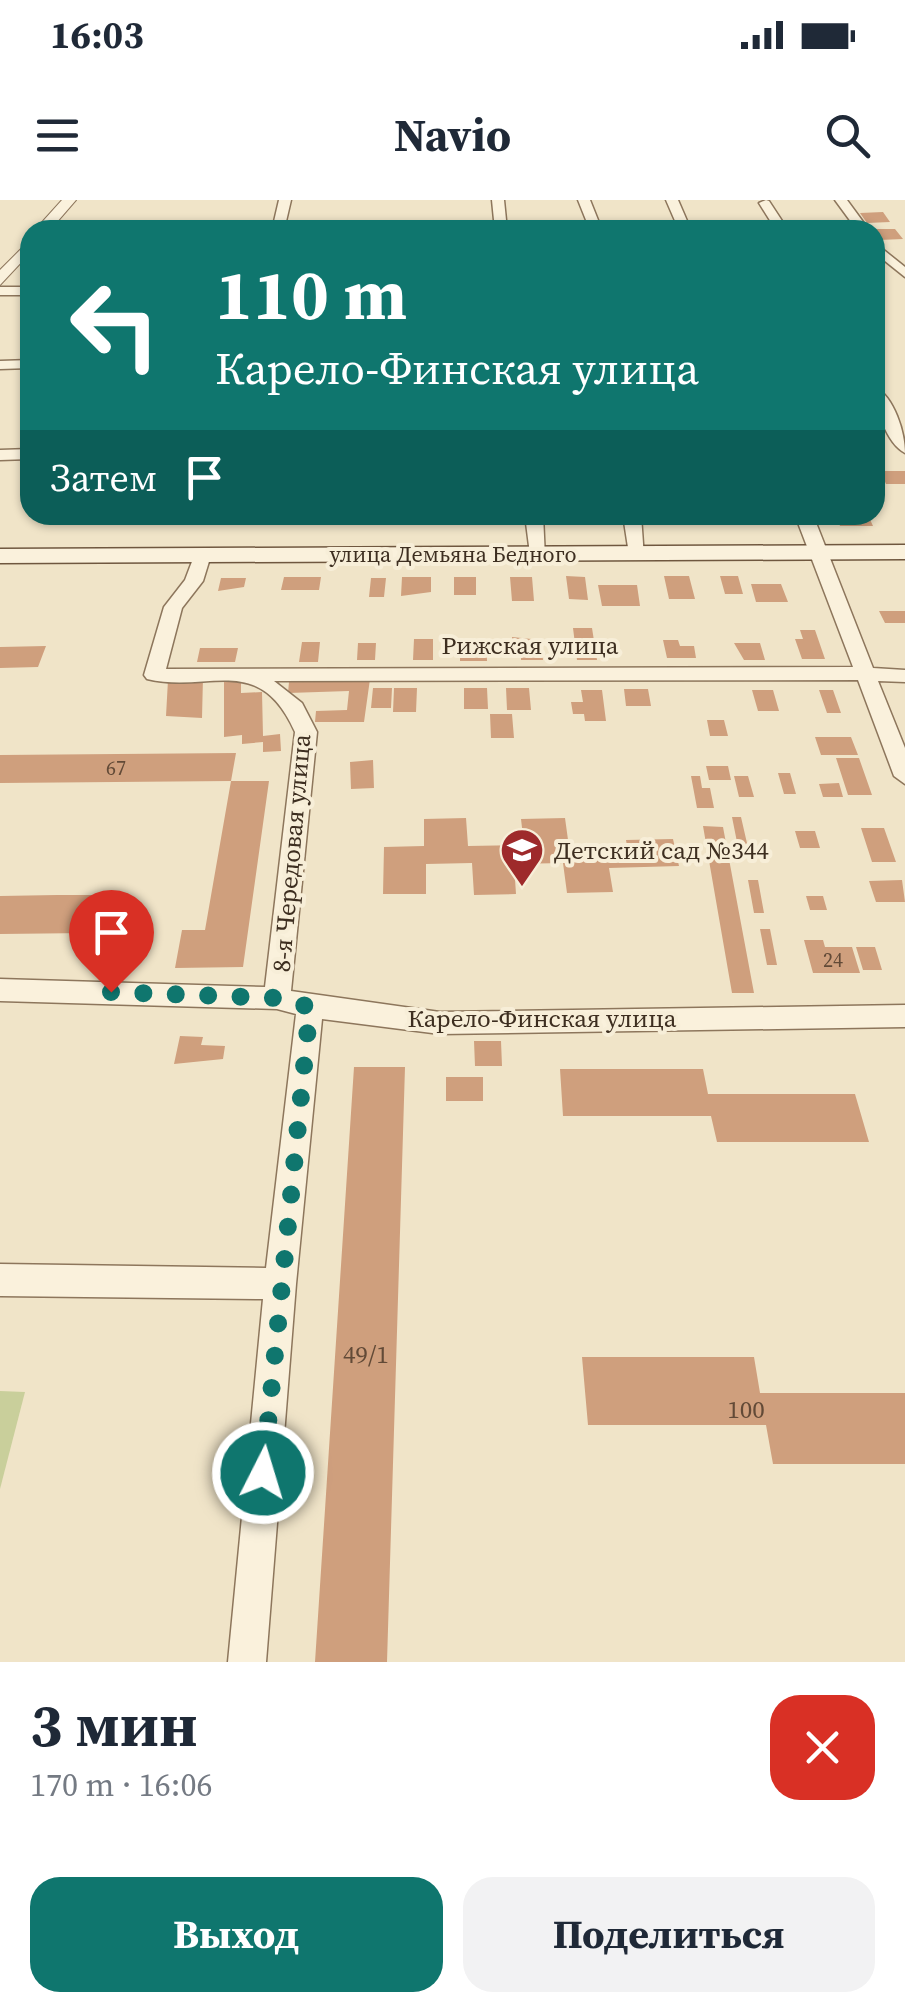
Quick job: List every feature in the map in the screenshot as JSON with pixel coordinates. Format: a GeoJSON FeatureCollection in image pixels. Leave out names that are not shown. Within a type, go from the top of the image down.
{"type":"FeatureCollection","features":[{"type":"Feature","properties":{"kind":"main road","name":"улица Демьяна Бедного"},"geometry":{"type":"LineString","coordinates":[[0,556],[905,552]]}},
{"type":"Feature","properties":{"kind":"street"},"geometry":{"type":"LineString","coordinates":[[51,220],[69,200]]}},
{"type":"Feature","properties":{"kind":"street"},"geometry":{"type":"LineString","coordinates":[[765,203],[776,220]]}},
{"type":"Feature","properties":{"kind":"street"},"geometry":{"type":"LineString","coordinates":[[0,280],[20,256]]}},
{"type":"Feature","properties":{"kind":"street"},"geometry":{"type":"LineString","coordinates":[[898,264],[905,273]]}},
{"type":"Feature","properties":{"kind":"street"},"geometry":{"type":"LineString","coordinates":[[885,410],[905,448]]}},
{"type":"Feature","properties":{"kind":"street"},"geometry":{"type":"LineString","coordinates":[[535,525],[539,554]]}},
{"type":"Feature","properties":{"kind":"street"},"geometry":{"type":"LineString","coordinates":[[634,525],[638,554]]}},
{"type":"Feature","properties":{"kind":"street"},"geometry":{"type":"LineString","coordinates":[[808,525],[905,776]]}},
{"type":"Feature","properties":{"kind":"street","name":"Рижская улица"},"geometry":{"type":"LineString","coordinates":[[202,556],[194,582],[173,608],[154,674],[834,672],[905,676]]}},
{"type":"Feature","properties":{"kind":"street","name":"8-я Чередовая улица"},"geometry":{"type":"LineString","coordinates":[[250,672],[294,708],[306,732],[277,998]]}},
{"type":"Feature","properties":{"kind":"street","name":"Карело-Финская улица"},"geometry":{"type":"LineString","coordinates":[[0,990],[277,998],[310,1007],[440,1023],[905,1016]]}},
{"type":"Feature","properties":{"kind":"street","name":"8-я Чередовая улица"},"geometry":{"type":"LineString","coordinates":[[246,1662],[310,1007]]}},
{"type":"Feature","properties":{"kind":"street"},"geometry":{"type":"LineString","coordinates":[[0,1280],[280,1284]]}},
{"type":"Feature","properties":{"kind":"green space"},"geometry":{"type":"Polygon","coordinates":[[[0,1391],[25,1392],[0,1489],[0,1391]]]}},
{"type":"Feature","properties":{"kind":"building"},"geometry":{"type":"Polygon","coordinates":[[[883,212],[890,222],[865,220],[860,213],[883,212]]]}},
{"type":"Feature","properties":{"kind":"building"},"geometry":{"type":"Polygon","coordinates":[[[885,229],[895,229],[903,239],[885,240],[885,229]]]}},
{"type":"Feature","properties":{"kind":"building"},"geometry":{"type":"Polygon","coordinates":[[[885,471],[905,471],[905,484],[886,484],[885,471]]]}},
{"type":"Feature","properties":{"kind":"building"},"geometry":{"type":"Polygon","coordinates":[[[566,576],[585,577],[588,600],[569,599],[566,576]]]}},
{"type":"Feature","properties":{"kind":"building"},"geometry":{"type":"Polygon","coordinates":[[[664,576],[689,576],[695,599],[669,599],[664,576]]]}},
{"type":"Feature","properties":{"kind":"building"},"geometry":{"type":"Polygon","coordinates":[[[720,576],[738,576],[743,594],[725,594],[720,576]]]}},
{"type":"Feature","properties":{"kind":"building"},"geometry":{"type":"Polygon","coordinates":[[[284,577],[321,577],[319,590],[281,590],[284,577]]]}},
{"type":"Feature","properties":{"kind":"building"},"geometry":{"type":"Polygon","coordinates":[[[402,577],[431,577],[431,592],[401,596],[402,577]]]}},
{"type":"Feature","properties":{"kind":"building"},"geometry":{"type":"Polygon","coordinates":[[[454,577],[476,577],[476,595],[454,595],[454,577]]]}},
{"type":"Feature","properties":{"kind":"building"},"geometry":{"type":"Polygon","coordinates":[[[510,577],[532,577],[534,601],[512,601],[510,577]]]}},
{"type":"Feature","properties":{"kind":"building"},"geometry":{"type":"Polygon","coordinates":[[[221,578],[246,578],[244,587],[218,591],[221,578]]]}},
{"type":"Feature","properties":{"kind":"building"},"geometry":{"type":"Polygon","coordinates":[[[371,578],[386,578],[384,597],[369,597],[371,578]]]}},
{"type":"Feature","properties":{"kind":"building"},"geometry":{"type":"Polygon","coordinates":[[[751,584],[781,584],[788,602],[756,602],[751,584]]]}},
{"type":"Feature","properties":{"kind":"building"},"geometry":{"type":"Polygon","coordinates":[[[598,585],[637,585],[640,606],[602,606],[598,585]]]}},
{"type":"Feature","properties":{"kind":"building"},"geometry":{"type":"Polygon","coordinates":[[[879,611],[905,611],[905,623],[885,623],[879,611]]]}},
{"type":"Feature","properties":{"kind":"building"},"geometry":{"type":"Polygon","coordinates":[[[573,628],[592,628],[597,660],[577,660],[573,628]]]}},
{"type":"Feature","properties":{"kind":"building"},"geometry":{"type":"Polygon","coordinates":[[[800,630],[815,630],[825,659],[802,659],[795,639],[803,639],[800,630]]]}},
{"type":"Feature","properties":{"kind":"building"},"geometry":{"type":"Polygon","coordinates":[[[512,637],[541,640],[543,660],[521,660],[521,652],[513,652],[512,637]]]}},
{"type":"Feature","properties":{"kind":"building"},"geometry":{"type":"Polygon","coordinates":[[[414,639],[433,639],[433,660],[413,660],[414,639]]]}},
{"type":"Feature","properties":{"kind":"building"},"geometry":{"type":"Polygon","coordinates":[[[460,639],[486,639],[487,661],[460,661],[460,639]]]}},
{"type":"Feature","properties":{"kind":"building"},"geometry":{"type":"Polygon","coordinates":[[[663,640],[694,646],[696,658],[667,658],[663,640]]]}},
{"type":"Feature","properties":{"kind":"building"},"geometry":{"type":"Polygon","coordinates":[[[302,642],[320,642],[318,662],[299,662],[302,642]]]}},
{"type":"Feature","properties":{"kind":"building"},"geometry":{"type":"Polygon","coordinates":[[[358,643],[376,643],[375,660],[357,660],[358,643]]]}},
{"type":"Feature","properties":{"kind":"building"},"geometry":{"type":"Polygon","coordinates":[[[734,643],[760,643],[765,660],[744,660],[734,643]]]}},
{"type":"Feature","properties":{"kind":"building"},"geometry":{"type":"Polygon","coordinates":[[[46,646],[38,667],[0,668],[0,647],[46,646]]]}},
{"type":"Feature","properties":{"kind":"building"},"geometry":{"type":"Polygon","coordinates":[[[200,648],[238,648],[235,662],[197,662],[200,648]]]}},
{"type":"Feature","properties":{"kind":"building"},"geometry":{"type":"Polygon","coordinates":[[[241,676],[241,693],[262,692],[263,736],[280,734],[281,751],[263,752],[263,742],[242,744],[242,735],[224,737],[224,677],[241,676]]]}},
{"type":"Feature","properties":{"kind":"building"},"geometry":{"type":"Polygon","coordinates":[[[203,677],[202,718],[166,716],[168,680],[203,677]]]}},
{"type":"Feature","properties":{"kind":"building"},"geometry":{"type":"Polygon","coordinates":[[[370,679],[364,722],[315,722],[316,711],[347,710],[349,691],[288,693],[289,682],[370,679]]]}},
{"type":"Feature","properties":{"kind":"building"},"geometry":{"type":"Polygon","coordinates":[[[373,688],[392,688],[391,708],[371,708],[373,688]]]}},
{"type":"Feature","properties":{"kind":"building"},"geometry":{"type":"Polygon","coordinates":[[[394,688],[417,688],[416,712],[393,712],[394,688]]]}},
{"type":"Feature","properties":{"kind":"building"},"geometry":{"type":"Polygon","coordinates":[[[464,688],[487,688],[488,709],[464,709],[464,688]]]}},
{"type":"Feature","properties":{"kind":"building"},"geometry":{"type":"Polygon","coordinates":[[[506,688],[529,688],[531,710],[507,710],[506,688]]]}},
{"type":"Feature","properties":{"kind":"building"},"geometry":{"type":"Polygon","coordinates":[[[624,689],[648,689],[651,706],[626,706],[624,689]]]}},
{"type":"Feature","properties":{"kind":"building"},"geometry":{"type":"Polygon","coordinates":[[[581,690],[602,690],[606,721],[585,721],[584,714],[573,714],[571,702],[583,702],[581,690]]]}},
{"type":"Feature","properties":{"kind":"building"},"geometry":{"type":"Polygon","coordinates":[[[752,690],[773,690],[779,711],[758,711],[752,690]]]}},
{"type":"Feature","properties":{"kind":"building"},"geometry":{"type":"Polygon","coordinates":[[[819,690],[833,690],[841,713],[827,713],[819,690]]]}},
{"type":"Feature","properties":{"kind":"building"},"geometry":{"type":"Polygon","coordinates":[[[490,714],[512,714],[514,738],[491,738],[490,714]]]}},
{"type":"Feature","properties":{"kind":"building"},"geometry":{"type":"Polygon","coordinates":[[[707,720],[724,720],[728,736],[710,736],[707,720]]]}},
{"type":"Feature","properties":{"kind":"building"},"geometry":{"type":"Polygon","coordinates":[[[815,737],[851,737],[858,755],[821,755],[815,737]]]}},
{"type":"Feature","properties":{"kind":"building"},"geometry":{"type":"Polygon","coordinates":[[[236,753],[231,781],[0,783],[0,755],[236,753]]]}},
{"type":"Feature","properties":{"kind":"building"},"geometry":{"type":"Polygon","coordinates":[[[836,758],[859,758],[872,795],[848,795],[836,758]]]}},
{"type":"Feature","properties":{"kind":"building"},"geometry":{"type":"Polygon","coordinates":[[[373,760],[374,788],[351,789],[350,762],[373,760]]]}},
{"type":"Feature","properties":{"kind":"building"},"geometry":{"type":"Polygon","coordinates":[[[706,766],[728,766],[731,780],[709,780],[706,766]]]}},
{"type":"Feature","properties":{"kind":"building"},"geometry":{"type":"Polygon","coordinates":[[[778,773],[790,773],[796,794],[784,794],[778,773]]]}},
{"type":"Feature","properties":{"kind":"building"},"geometry":{"type":"Polygon","coordinates":[[[691,776],[700,776],[702,788],[710,788],[714,808],[697,808],[691,776]]]}},
{"type":"Feature","properties":{"kind":"building"},"geometry":{"type":"Polygon","coordinates":[[[734,776],[748,776],[754,797],[739,797],[734,776]]]}},
{"type":"Feature","properties":{"kind":"building"},"geometry":{"type":"Polygon","coordinates":[[[231,781],[269,781],[243,967],[175,968],[182,930],[205,930],[231,781]]]}},
{"type":"Feature","properties":{"kind":"building"},"geometry":{"type":"Polygon","coordinates":[[[839,783],[843,797],[823,797],[819,784],[839,783]]]}},
{"type":"Feature","properties":{"kind":"building"},"geometry":{"type":"Polygon","coordinates":[[[732,817],[741,817],[749,852],[739,852],[732,817]]]}},
{"type":"Feature","properties":{"kind":"building"},"geometry":{"type":"Polygon","coordinates":[[[466,818],[468,846],[524,845],[521,819],[565,818],[569,847],[627,846],[626,840],[673,839],[679,866],[609,868],[613,892],[567,893],[563,863],[514,864],[516,894],[474,895],[472,863],[426,864],[426,894],[383,894],[384,847],[424,846],[424,819],[466,818]]]}},
{"type":"Feature","properties":{"kind":"building"},"geometry":{"type":"Polygon","coordinates":[[[703,826],[723,827],[754,993],[732,993],[703,826]]]}},
{"type":"Feature","properties":{"kind":"building"},"geometry":{"type":"Polygon","coordinates":[[[861,828],[884,828],[896,862],[872,862],[861,828]]]}},
{"type":"Feature","properties":{"kind":"building"},"geometry":{"type":"Polygon","coordinates":[[[795,831],[815,831],[820,848],[800,848],[795,831]]]}},
{"type":"Feature","properties":{"kind":"building"},"geometry":{"type":"Polygon","coordinates":[[[748,880],[758,880],[764,913],[754,913],[748,880]]]}},
{"type":"Feature","properties":{"kind":"building"},"geometry":{"type":"Polygon","coordinates":[[[902,880],[905,902],[876,902],[869,881],[902,880]]]}},
{"type":"Feature","properties":{"kind":"building"},"geometry":{"type":"Polygon","coordinates":[[[97,895],[88,933],[0,934],[0,896],[97,895]]]}},
{"type":"Feature","properties":{"kind":"building"},"geometry":{"type":"Polygon","coordinates":[[[806,896],[823,896],[827,910],[810,910],[806,896]]]}},
{"type":"Feature","properties":{"kind":"building"},"geometry":{"type":"Polygon","coordinates":[[[760,929],[770,929],[777,965],[767,965],[760,929]]]}},
{"type":"Feature","properties":{"kind":"building"},"geometry":{"type":"Polygon","coordinates":[[[804,940],[823,940],[825,947],[852,947],[860,973],[813,973],[804,940]]]}},
{"type":"Feature","properties":{"kind":"building"},"geometry":{"type":"Polygon","coordinates":[[[856,947],[875,947],[882,970],[863,970],[856,947]]]}},
{"type":"Feature","properties":{"kind":"building"},"geometry":{"type":"Polygon","coordinates":[[[180,1036],[203,1037],[201,1045],[225,1046],[223,1059],[174,1064],[180,1036]]]}},
{"type":"Feature","properties":{"kind":"building"},"geometry":{"type":"Polygon","coordinates":[[[474,1041],[501,1041],[502,1066],[475,1066],[474,1041]]]}},
{"type":"Feature","properties":{"kind":"building"},"geometry":{"type":"Polygon","coordinates":[[[354,1067],[405,1067],[387,1662],[315,1662],[354,1067]]]}},
{"type":"Feature","properties":{"kind":"building"},"geometry":{"type":"Polygon","coordinates":[[[560,1069],[703,1069],[708,1094],[855,1094],[869,1142],[717,1142],[711,1116],[563,1116],[560,1069]]]}},
{"type":"Feature","properties":{"kind":"building"},"geometry":{"type":"Polygon","coordinates":[[[446,1077],[483,1077],[483,1101],[446,1101],[446,1077]]]}},
{"type":"Feature","properties":{"kind":"building"},"geometry":{"type":"Polygon","coordinates":[[[582,1357],[754,1357],[760,1393],[905,1393],[905,1464],[773,1464],[766,1425],[588,1425],[582,1357]]]}},
{"type":"Feature","properties":{"kind":"place","name":"Детский сад №344"},"geometry":{"type":"Point","coordinates":[522,888]}},
{"type":"Feature","properties":{"kind":"route"},"geometry":{"type":"LineString","coordinates":[[111,992],[277,998],[310,1007],[263,1473]]}}]}
